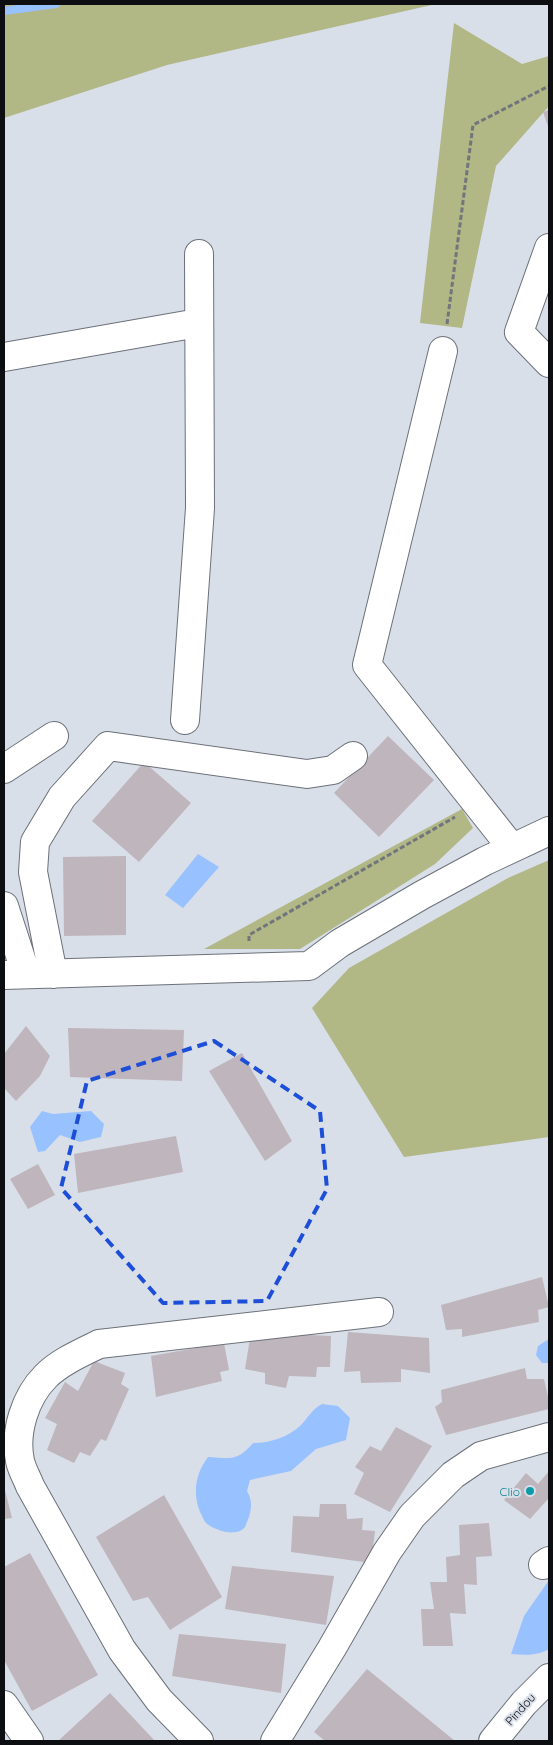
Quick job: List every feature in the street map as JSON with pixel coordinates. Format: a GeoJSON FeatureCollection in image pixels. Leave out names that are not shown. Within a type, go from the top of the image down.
{"type":"FeatureCollection","features":[{"type":"Feature","properties":{"kind":"street"},"geometry":{"type":"LineString","coordinates":[[549,248],[519,332],[549,363]]}},
{"type":"Feature","properties":{"kind":"street"},"geometry":{"type":"LineString","coordinates":[[185,720],[200,508],[199,254]]}},
{"type":"Feature","properties":{"kind":"street"},"geometry":{"type":"LineString","coordinates":[[4,357],[198,323]]}},
{"type":"Feature","properties":{"kind":"street"},"geometry":{"type":"LineString","coordinates":[[443,351],[368,665],[512,848]]}},
{"type":"Feature","properties":{"kind":"street"},"geometry":{"type":"LineString","coordinates":[[4,769],[54,736]]}},
{"type":"Feature","properties":{"kind":"street"},"geometry":{"type":"LineString","coordinates":[[53,974],[33,872],[35,842],[62,797],[108,746],[307,774],[332,770],[353,756]]}},
{"type":"Feature","properties":{"kind":"street"},"geometry":{"type":"LineString","coordinates":[[4,906],[15,974],[309,966],[340,943],[438,887],[549,831]]}},
{"type":"Feature","properties":{"kind":"street"},"geometry":{"type":"LineString","coordinates":[[199,1741],[159,1700],[122,1650],[30,1486],[20,1461],[19,1430],[28,1402],[46,1376],[72,1357],[98,1344],[378,1312]]}},
{"type":"Feature","properties":{"kind":"street"},"geometry":{"type":"LineString","coordinates":[[275,1741],[332,1648],[387,1552],[412,1516],[453,1476],[481,1456],[549,1437]]}},
{"type":"Feature","properties":{"kind":"street","name":"Pindou"},"geometry":{"type":"LineString","coordinates":[[493,1741],[549,1678]]}},
{"type":"Feature","properties":{"kind":"street"},"geometry":{"type":"LineString","coordinates":[[4,1706],[28,1741]]}},
{"type":"Feature","properties":{"kind":"path"},"geometry":{"type":"LineString","coordinates":[[443,351],[473,125],[549,86]]}},
{"type":"Feature","properties":{"kind":"path"},"geometry":{"type":"LineString","coordinates":[[253,968],[249,935],[477,804]]}},
{"type":"Feature","properties":{"kind":"highlighted area"},"geometry":{"type":"Polygon","coordinates":[[[214,1041],[320,1111],[327,1189],[267,1301],[163,1303],[61,1188],[87,1081],[214,1041]]]}},
{"type":"Feature","properties":{"kind":"green space"},"geometry":{"type":"Polygon","coordinates":[[[4,4],[436,4],[167,65],[4,118],[4,4]]]}},
{"type":"Feature","properties":{"kind":"green space"},"geometry":{"type":"Polygon","coordinates":[[[454,23],[522,64],[549,56],[549,106],[496,166],[462,328],[420,323],[454,23]]]}},
{"type":"Feature","properties":{"kind":"green space"},"geometry":{"type":"Polygon","coordinates":[[[462,809],[473,828],[435,864],[300,949],[204,949],[462,809]]]}},
{"type":"Feature","properties":{"kind":"green space"},"geometry":{"type":"Polygon","coordinates":[[[549,860],[549,1137],[404,1157],[312,1008],[349,968],[508,878],[549,860]]]}},
{"type":"Feature","properties":{"kind":"water"},"geometry":{"type":"Polygon","coordinates":[[[198,854],[219,867],[183,908],[165,895],[198,854]]]}},
{"type":"Feature","properties":{"kind":"water"},"geometry":{"type":"Polygon","coordinates":[[[42,1111],[53,1114],[91,1111],[104,1124],[101,1137],[80,1142],[60,1135],[45,1151],[38,1152],[30,1127],[42,1111]]]}},
{"type":"Feature","properties":{"kind":"water"},"geometry":{"type":"Polygon","coordinates":[[[549,1339],[549,1363],[542,1363],[536,1355],[538,1346],[549,1339]]]}},
{"type":"Feature","properties":{"kind":"water"},"geometry":{"type":"Polygon","coordinates":[[[322,1404],[338,1406],[350,1418],[346,1440],[316,1449],[291,1471],[250,1480],[247,1491],[251,1500],[251,1510],[245,1527],[241,1530],[225,1532],[213,1528],[205,1522],[198,1505],[196,1490],[198,1476],[208,1457],[233,1458],[253,1443],[284,1437],[300,1426],[322,1404]]]}},
{"type":"Feature","properties":{"kind":"water"},"geometry":{"type":"Polygon","coordinates":[[[549,1580],[549,1649],[536,1654],[511,1654],[524,1616],[549,1580]]]}},
{"type":"Feature","properties":{"kind":"building"},"geometry":{"type":"Polygon","coordinates":[[[549,110],[549,129],[543,112],[549,110]]]}},
{"type":"Feature","properties":{"kind":"building"},"geometry":{"type":"Polygon","coordinates":[[[388,736],[434,780],[379,837],[334,793],[388,736]]]}},
{"type":"Feature","properties":{"kind":"building"},"geometry":{"type":"Polygon","coordinates":[[[144,762],[191,803],[139,862],[92,821],[144,762]]]}},
{"type":"Feature","properties":{"kind":"building"},"geometry":{"type":"Polygon","coordinates":[[[126,856],[126,935],[64,936],[63,857],[126,856]]]}},
{"type":"Feature","properties":{"kind":"building"},"geometry":{"type":"Polygon","coordinates":[[[26,1026],[50,1056],[40,1076],[16,1101],[4,1088],[4,1054],[26,1026]]]}},
{"type":"Feature","properties":{"kind":"building"},"geometry":{"type":"Polygon","coordinates":[[[68,1028],[184,1030],[182,1081],[70,1077],[68,1028]]]}},
{"type":"Feature","properties":{"kind":"building"},"geometry":{"type":"Polygon","coordinates":[[[242,1053],[292,1141],[265,1161],[209,1071],[242,1053]]]}},
{"type":"Feature","properties":{"kind":"building"},"geometry":{"type":"Polygon","coordinates":[[[176,1136],[183,1172],[78,1193],[74,1154],[176,1136]]]}},
{"type":"Feature","properties":{"kind":"building"},"geometry":{"type":"Polygon","coordinates":[[[38,1164],[55,1195],[28,1209],[10,1179],[38,1164]]]}},
{"type":"Feature","properties":{"kind":"building"},"geometry":{"type":"Polygon","coordinates":[[[542,1277],[549,1307],[538,1310],[539,1322],[462,1337],[462,1329],[446,1330],[441,1305],[542,1277]]]}},
{"type":"Feature","properties":{"kind":"building"},"geometry":{"type":"Polygon","coordinates":[[[251,1332],[331,1336],[330,1367],[317,1367],[316,1377],[289,1376],[286,1388],[265,1384],[265,1373],[245,1369],[251,1332]]]}},
{"type":"Feature","properties":{"kind":"building"},"geometry":{"type":"Polygon","coordinates":[[[348,1332],[429,1338],[430,1373],[401,1369],[401,1382],[361,1383],[360,1371],[344,1372],[348,1332]]]}},
{"type":"Feature","properties":{"kind":"building"},"geometry":{"type":"Polygon","coordinates":[[[224,1343],[229,1370],[220,1372],[222,1381],[156,1397],[151,1356],[224,1343]]]}},
{"type":"Feature","properties":{"kind":"building"},"geometry":{"type":"Polygon","coordinates":[[[94,1361],[125,1373],[121,1384],[129,1389],[106,1441],[101,1439],[90,1456],[80,1452],[74,1463],[47,1450],[57,1424],[45,1418],[65,1382],[78,1391],[94,1361]]]}},
{"type":"Feature","properties":{"kind":"building"},"geometry":{"type":"Polygon","coordinates":[[[525,1368],[527,1379],[544,1379],[549,1409],[446,1435],[435,1407],[442,1402],[441,1390],[525,1368]]]}},
{"type":"Feature","properties":{"kind":"building"},"geometry":{"type":"Polygon","coordinates":[[[396,1427],[432,1446],[390,1512],[354,1494],[364,1473],[355,1467],[370,1446],[381,1451],[396,1427]]]}},
{"type":"Feature","properties":{"kind":"building","name":"Clio"},"geometry":{"type":"Polygon","coordinates":[[[549,1471],[549,1500],[530,1519],[504,1500],[526,1473],[538,1484],[549,1471]]]}},
{"type":"Feature","properties":{"kind":"building"},"geometry":{"type":"Polygon","coordinates":[[[4,1486],[12,1518],[4,1519],[4,1486]]]}},
{"type":"Feature","properties":{"kind":"building"},"geometry":{"type":"Polygon","coordinates":[[[164,1495],[222,1597],[170,1630],[148,1597],[133,1601],[96,1537],[164,1495]]]}},
{"type":"Feature","properties":{"kind":"building"},"geometry":{"type":"Polygon","coordinates":[[[320,1504],[346,1504],[347,1519],[363,1518],[362,1530],[375,1531],[371,1563],[291,1552],[293,1516],[319,1517],[320,1504]]]}},
{"type":"Feature","properties":{"kind":"building"},"geometry":{"type":"Polygon","coordinates":[[[489,1523],[492,1556],[476,1557],[477,1585],[464,1584],[466,1614],[450,1613],[453,1646],[423,1646],[421,1609],[434,1609],[430,1582],[447,1582],[446,1557],[460,1555],[459,1525],[489,1523]]]}},
{"type":"Feature","properties":{"kind":"building"},"geometry":{"type":"Polygon","coordinates":[[[30,1553],[98,1675],[32,1711],[4,1660],[4,1567],[30,1553]]]}},
{"type":"Feature","properties":{"kind":"building"},"geometry":{"type":"Polygon","coordinates":[[[232,1566],[334,1576],[326,1625],[225,1609],[232,1566]]]}},
{"type":"Feature","properties":{"kind":"building"},"geometry":{"type":"Polygon","coordinates":[[[179,1634],[286,1644],[281,1693],[172,1676],[179,1634]]]}},
{"type":"Feature","properties":{"kind":"building"},"geometry":{"type":"Polygon","coordinates":[[[367,1669],[455,1741],[325,1741],[314,1732],[367,1669]]]}},
{"type":"Feature","properties":{"kind":"building"},"geometry":{"type":"Polygon","coordinates":[[[110,1693],[155,1741],[58,1741],[110,1693]]]}},
{"type":"Feature","properties":{"kind":"waterway"},"geometry":{"type":"LineString","coordinates":[[4,11],[56,4]]}},
{"type":"Feature","properties":{"kind":"place","name":"Clio"},"geometry":{"type":"Point","coordinates":[530,1491]}}]}
